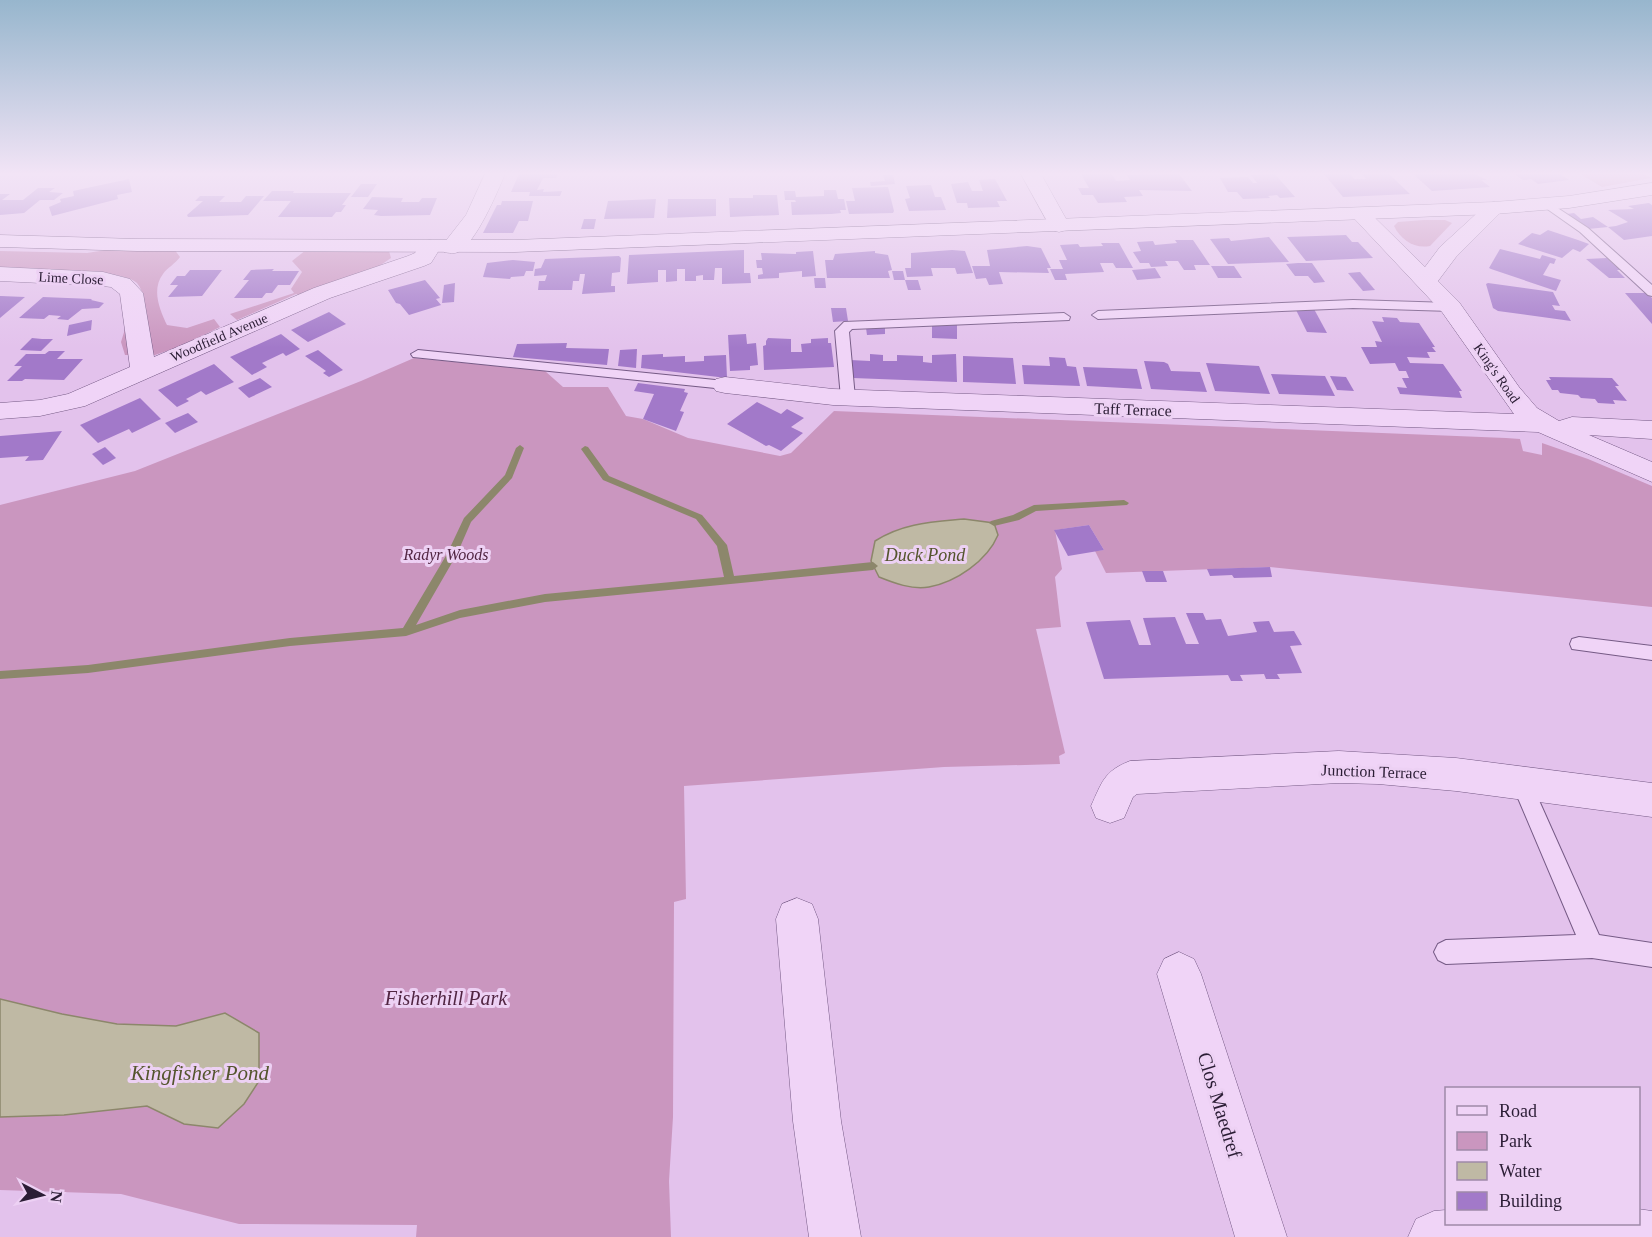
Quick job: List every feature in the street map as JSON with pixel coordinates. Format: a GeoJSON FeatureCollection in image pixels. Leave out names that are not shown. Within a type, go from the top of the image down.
{"type":"FeatureCollection","features":[{"type":"Feature","properties":{"kind":"street","name":"Woodfield Avenue"},"geometry":{"type":"LineString","coordinates":[[0,411],[48,407],[76,400],[322,293],[417,261],[441,247],[459,232]]}},
{"type":"Feature","properties":{"kind":"street"},"geometry":{"type":"LineString","coordinates":[[0,241],[441,247],[890,232]]}},
{"type":"Feature","properties":{"kind":"street","name":"King's Road"},"geometry":{"type":"LineString","coordinates":[[1378,232],[1452,307],[1519,405],[1550,428],[1652,472]]}},
{"type":"Feature","properties":{"kind":"street"},"geometry":{"type":"LineString","coordinates":[[1427,280],[1449,252],[1470,232]]}},
{"type":"Feature","properties":{"kind":"street","name":"Lime Close"},"geometry":{"type":"LineString","coordinates":[[0,274],[103,279],[127,286],[131,293],[143,369]]}},
{"type":"Feature","properties":{"kind":"street","name":"Taff Terrace"},"geometry":{"type":"LineString","coordinates":[[725,385],[848,398],[1550,428]]}},
{"type":"Feature","properties":{"kind":"street"},"geometry":{"type":"LineString","coordinates":[[1550,428],[1572,426],[1652,430]]}},
{"type":"Feature","properties":{"kind":"street","name":"Junction Terrace"},"geometry":{"type":"LineString","coordinates":[[1110,806],[1119,786],[1130,778],[1368,767],[1652,800]]}},
{"type":"Feature","properties":{"kind":"street"},"geometry":{"type":"LineString","coordinates":[[797,919],[817,1121],[835,1237]]}},
{"type":"Feature","properties":{"kind":"street","name":"Clos Maedref"},"geometry":{"type":"LineString","coordinates":[[1179,974],[1261,1237]]}},
{"type":"Feature","properties":{"kind":"street"},"geometry":{"type":"LineString","coordinates":[[1434,1237],[1579,1230],[1605,1230],[1651,1237]]}},
{"type":"Feature","properties":{"kind":"lane"},"geometry":{"type":"LineString","coordinates":[[1586,232],[1652,292]]}},
{"type":"Feature","properties":{"kind":"lane"},"geometry":{"type":"LineString","coordinates":[[1098,315],[1353,304],[1452,307]]}},
{"type":"Feature","properties":{"kind":"lane"},"geometry":{"type":"LineString","coordinates":[[848,398],[842,331],[849,325],[1064,317]]}},
{"type":"Feature","properties":{"kind":"lane"},"geometry":{"type":"LineString","coordinates":[[418,354],[725,385]]}},
{"type":"Feature","properties":{"kind":"lane"},"geometry":{"type":"LineString","coordinates":[[1580,644],[1652,653]]}},
{"type":"Feature","properties":{"kind":"lane"},"geometry":{"type":"LineString","coordinates":[[1522,784],[1592,946]]}},
{"type":"Feature","properties":{"kind":"lane"},"geometry":{"type":"LineString","coordinates":[[1446,952],[1592,946],[1652,955]]}},
{"type":"Feature","properties":{"kind":"green space"},"geometry":{"type":"Polygon","coordinates":[[[1398,232],[1444,232],[1430,246],[1424,247],[1413,245],[1398,232]]]}},
{"type":"Feature","properties":{"kind":"green space"},"geometry":{"type":"Polygon","coordinates":[[[174,249],[180,257],[159,280],[157,293],[159,306],[167,325],[187,328],[214,319],[220,327],[184,345],[155,355],[125,355],[121,342],[125,329],[145,319],[140,287],[128,278],[94,273],[0,270],[0,251],[87,253],[106,250],[174,249]]]}},
{"type":"Feature","properties":{"kind":"green space"},"geometry":{"type":"Polygon","coordinates":[[[306,250],[389,251],[391,258],[369,273],[303,297],[296,294],[237,320],[230,314],[294,293],[291,289],[302,272],[292,261],[306,250]]]}},
{"type":"Feature","properties":{"kind":"green space"},"geometry":{"type":"Polygon","coordinates":[[[414,358],[545,371],[563,387],[608,387],[626,416],[643,419],[688,438],[780,456],[791,453],[834,411],[1506,438],[1520,439],[1523,451],[1542,455],[1542,443],[1588,459],[1652,486],[1652,607],[1270,567],[1106,573],[1095,551],[1104,550],[1089,525],[1055,530],[1062,569],[1055,577],[1061,627],[1036,629],[1065,753],[1059,756],[1060,764],[944,767],[684,786],[686,899],[674,902],[673,1117],[669,1181],[671,1237],[416,1237],[417,1225],[239,1224],[121,1194],[0,1190],[0,505],[135,471],[414,358]]]}},
{"type":"Feature","properties":{"kind":"water","name":"Duck Pond"},"geometry":{"type":"Polygon","coordinates":[[[964,519],[994,523],[998,535],[986,553],[970,569],[950,580],[923,588],[903,585],[879,577],[871,561],[875,541],[907,527],[964,519]]]}},
{"type":"Feature","properties":{"kind":"water","name":"Kingfisher Pond"},"geometry":{"type":"Polygon","coordinates":[[[0,999],[117,1024],[176,1026],[225,1013],[259,1033],[259,1081],[244,1104],[218,1128],[184,1124],[147,1106],[64,1115],[0,1117],[0,999]]]}},
{"type":"Feature","properties":{"kind":"building"},"geometry":{"type":"Polygon","coordinates":[[[484,232],[514,232],[513,233],[484,232]]]}},
{"type":"Feature","properties":{"kind":"building"},"geometry":{"type":"Polygon","coordinates":[[[1545,232],[1553,232],[1589,244],[1580,252],[1573,249],[1562,258],[1518,244],[1532,233],[1540,235],[1545,232]]]}},
{"type":"Feature","properties":{"kind":"building"},"geometry":{"type":"Polygon","coordinates":[[[1614,232],[1652,232],[1652,236],[1624,240],[1614,232]]]}},
{"type":"Feature","properties":{"kind":"building"},"geometry":{"type":"Polygon","coordinates":[[[1346,235],[1352,242],[1358,242],[1373,258],[1306,261],[1287,237],[1346,235]]]}},
{"type":"Feature","properties":{"kind":"building"},"geometry":{"type":"Polygon","coordinates":[[[1269,237],[1289,262],[1228,264],[1210,239],[1229,238],[1231,241],[1269,237]]]}},
{"type":"Feature","properties":{"kind":"building"},"geometry":{"type":"Polygon","coordinates":[[[1175,240],[1193,240],[1210,265],[1194,265],[1196,270],[1184,270],[1178,261],[1165,261],[1168,266],[1151,267],[1149,263],[1140,263],[1133,252],[1141,251],[1137,242],[1153,241],[1155,245],[1177,243],[1175,240]]]}},
{"type":"Feature","properties":{"kind":"building"},"geometry":{"type":"Polygon","coordinates":[[[1101,243],[1119,243],[1133,268],[1116,268],[1113,263],[1100,263],[1104,272],[1065,274],[1067,280],[1055,280],[1050,269],[1063,269],[1059,260],[1067,260],[1060,245],[1103,246],[1101,243]]]}},
{"type":"Feature","properties":{"kind":"building"},"geometry":{"type":"Polygon","coordinates":[[[1027,246],[1041,248],[1051,268],[1047,268],[1049,273],[999,272],[1003,284],[989,285],[986,278],[976,279],[972,266],[990,266],[987,250],[1027,246]]]}},
{"type":"Feature","properties":{"kind":"building"},"geometry":{"type":"Polygon","coordinates":[[[1500,249],[1540,259],[1542,255],[1556,259],[1554,264],[1550,263],[1543,275],[1561,280],[1556,291],[1489,268],[1500,249]]]}},
{"type":"Feature","properties":{"kind":"building"},"geometry":{"type":"Polygon","coordinates":[[[744,250],[744,273],[750,273],[751,283],[722,284],[722,268],[715,268],[714,280],[703,280],[703,275],[696,276],[696,281],[685,281],[685,269],[677,269],[677,281],[666,282],[666,270],[658,270],[658,282],[627,284],[629,255],[744,250]]]}},
{"type":"Feature","properties":{"kind":"building"},"geometry":{"type":"Polygon","coordinates":[[[813,251],[816,276],[802,277],[802,271],[779,273],[779,278],[758,279],[758,275],[763,274],[762,268],[757,268],[756,260],[762,260],[761,253],[796,254],[796,252],[813,251]]]}},
{"type":"Feature","properties":{"kind":"building"},"geometry":{"type":"Polygon","coordinates":[[[875,251],[875,253],[888,255],[892,270],[888,271],[890,278],[827,278],[825,260],[833,260],[835,254],[875,251]]]}},
{"type":"Feature","properties":{"kind":"building"},"geometry":{"type":"Polygon","coordinates":[[[965,251],[973,273],[957,274],[955,268],[931,268],[933,276],[907,277],[905,268],[911,268],[911,253],[965,251]]]}},
{"type":"Feature","properties":{"kind":"building"},"geometry":{"type":"Polygon","coordinates":[[[619,256],[621,258],[620,272],[612,273],[611,286],[615,286],[615,292],[582,294],[585,274],[580,274],[579,281],[573,281],[572,290],[538,290],[539,281],[545,281],[547,275],[534,276],[535,269],[541,268],[545,259],[619,256]]]}},
{"type":"Feature","properties":{"kind":"building"},"geometry":{"type":"Polygon","coordinates":[[[1607,258],[1625,278],[1609,278],[1586,259],[1607,258]]]}},
{"type":"Feature","properties":{"kind":"building"},"geometry":{"type":"Polygon","coordinates":[[[513,260],[535,262],[533,271],[526,271],[524,276],[510,279],[483,277],[487,263],[513,260]]]}},
{"type":"Feature","properties":{"kind":"building"},"geometry":{"type":"Polygon","coordinates":[[[1312,263],[1325,282],[1314,283],[1308,276],[1295,276],[1286,264],[1312,263]]]}},
{"type":"Feature","properties":{"kind":"building"},"geometry":{"type":"Polygon","coordinates":[[[1211,266],[1234,266],[1242,278],[1218,278],[1211,266]]]}},
{"type":"Feature","properties":{"kind":"building"},"geometry":{"type":"Polygon","coordinates":[[[1155,268],[1161,278],[1137,280],[1132,270],[1155,268]]]}},
{"type":"Feature","properties":{"kind":"building"},"geometry":{"type":"Polygon","coordinates":[[[274,269],[272,271],[299,271],[290,285],[278,285],[272,293],[266,293],[262,298],[234,298],[249,280],[243,280],[251,270],[274,269]]]}},
{"type":"Feature","properties":{"kind":"building"},"geometry":{"type":"Polygon","coordinates":[[[190,270],[222,270],[202,296],[168,297],[178,285],[170,285],[177,276],[185,276],[190,270]]]}},
{"type":"Feature","properties":{"kind":"building"},"geometry":{"type":"Polygon","coordinates":[[[892,271],[903,271],[905,280],[894,280],[892,271]]]}},
{"type":"Feature","properties":{"kind":"building"},"geometry":{"type":"Polygon","coordinates":[[[1360,272],[1375,290],[1363,291],[1348,273],[1360,272]]]}},
{"type":"Feature","properties":{"kind":"building"},"geometry":{"type":"Polygon","coordinates":[[[814,278],[825,278],[826,288],[815,288],[814,278]]]}},
{"type":"Feature","properties":{"kind":"building"},"geometry":{"type":"Polygon","coordinates":[[[425,280],[440,298],[436,299],[441,305],[409,315],[400,304],[396,303],[388,290],[425,280]]]}},
{"type":"Feature","properties":{"kind":"building"},"geometry":{"type":"Polygon","coordinates":[[[905,280],[918,280],[921,290],[908,290],[905,280]]]}},
{"type":"Feature","properties":{"kind":"building"},"geometry":{"type":"Polygon","coordinates":[[[455,283],[454,302],[442,303],[444,285],[455,283]]]}},
{"type":"Feature","properties":{"kind":"building"},"geometry":{"type":"Polygon","coordinates":[[[1486,284],[1553,292],[1560,306],[1552,305],[1555,310],[1565,311],[1571,321],[1498,311],[1493,308],[1486,284]]]}},
{"type":"Feature","properties":{"kind":"building"},"geometry":{"type":"Polygon","coordinates":[[[1625,293],[1647,293],[1652,298],[1652,324],[1625,293]]]}},
{"type":"Feature","properties":{"kind":"building"},"geometry":{"type":"Polygon","coordinates":[[[1,296],[25,297],[0,318],[1,296]]]}},
{"type":"Feature","properties":{"kind":"building"},"geometry":{"type":"Polygon","coordinates":[[[43,297],[92,299],[104,303],[99,308],[82,309],[68,320],[57,319],[61,316],[49,315],[44,319],[19,318],[43,297]]]}},
{"type":"Feature","properties":{"kind":"building"},"geometry":{"type":"Polygon","coordinates":[[[831,308],[846,308],[848,321],[833,322],[831,308]]]}},
{"type":"Feature","properties":{"kind":"building"},"geometry":{"type":"Polygon","coordinates":[[[1314,309],[1327,333],[1307,332],[1296,310],[1314,309]]]}},
{"type":"Feature","properties":{"kind":"building"},"geometry":{"type":"Polygon","coordinates":[[[329,312],[346,324],[308,342],[291,330],[329,312]]]}},
{"type":"Feature","properties":{"kind":"building"},"geometry":{"type":"Polygon","coordinates":[[[1382,317],[1397,318],[1400,322],[1419,323],[1436,352],[1427,352],[1430,358],[1407,357],[1410,363],[1443,364],[1462,391],[1459,391],[1462,398],[1400,394],[1397,387],[1407,388],[1402,378],[1409,378],[1406,371],[1399,371],[1395,363],[1370,364],[1361,347],[1377,347],[1375,341],[1382,342],[1372,321],[1384,322],[1382,317]]]}},
{"type":"Feature","properties":{"kind":"building"},"geometry":{"type":"Polygon","coordinates":[[[92,320],[91,330],[67,336],[69,325],[92,320]]]}},
{"type":"Feature","properties":{"kind":"building"},"geometry":{"type":"Polygon","coordinates":[[[957,325],[957,339],[932,338],[932,326],[957,325]]]}},
{"type":"Feature","properties":{"kind":"building"},"geometry":{"type":"Polygon","coordinates":[[[885,327],[885,334],[867,335],[866,328],[885,327]]]}},
{"type":"Feature","properties":{"kind":"building"},"geometry":{"type":"Polygon","coordinates":[[[281,334],[300,349],[286,356],[283,353],[262,363],[267,367],[252,375],[230,357],[281,334]]]}},
{"type":"Feature","properties":{"kind":"building"},"geometry":{"type":"Polygon","coordinates":[[[746,334],[747,344],[756,343],[758,365],[750,366],[750,370],[730,371],[728,335],[746,334]]]}},
{"type":"Feature","properties":{"kind":"building"},"geometry":{"type":"Polygon","coordinates":[[[32,338],[53,339],[41,351],[20,350],[32,338]]]}},
{"type":"Feature","properties":{"kind":"building"},"geometry":{"type":"Polygon","coordinates":[[[768,338],[791,339],[791,352],[802,352],[801,344],[811,343],[811,339],[828,338],[828,343],[831,343],[834,367],[764,370],[763,346],[766,345],[768,338]]]}},
{"type":"Feature","properties":{"kind":"building"},"geometry":{"type":"Polygon","coordinates":[[[567,343],[566,348],[609,349],[607,365],[513,357],[517,344],[567,343]]]}},
{"type":"Feature","properties":{"kind":"building"},"geometry":{"type":"Polygon","coordinates":[[[637,349],[636,368],[618,366],[620,350],[637,349]]]}},
{"type":"Feature","properties":{"kind":"building"},"geometry":{"type":"Polygon","coordinates":[[[318,350],[343,370],[329,377],[323,373],[326,371],[305,356],[318,350]]]}},
{"type":"Feature","properties":{"kind":"building"},"geometry":{"type":"Polygon","coordinates":[[[49,351],[65,351],[57,359],[83,359],[64,380],[7,381],[22,366],[14,366],[26,354],[45,354],[49,351]]]}},
{"type":"Feature","properties":{"kind":"building"},"geometry":{"type":"Polygon","coordinates":[[[663,354],[663,357],[685,356],[685,362],[704,361],[704,356],[726,355],[727,378],[641,368],[642,355],[663,354]]]}},
{"type":"Feature","properties":{"kind":"building"},"geometry":{"type":"Polygon","coordinates":[[[870,354],[883,355],[883,361],[897,361],[897,355],[923,356],[923,362],[932,363],[932,355],[956,354],[957,382],[853,378],[850,360],[870,361],[870,354]]]}},
{"type":"Feature","properties":{"kind":"building"},"geometry":{"type":"Polygon","coordinates":[[[963,356],[1013,358],[1016,384],[963,382],[963,356]]]}},
{"type":"Feature","properties":{"kind":"building"},"geometry":{"type":"Polygon","coordinates":[[[1049,357],[1065,358],[1067,366],[1076,367],[1080,386],[1024,384],[1022,365],[1050,366],[1049,357]]]}},
{"type":"Feature","properties":{"kind":"building"},"geometry":{"type":"Polygon","coordinates":[[[1144,361],[1164,362],[1168,364],[1171,371],[1200,372],[1207,392],[1151,389],[1144,361]]]}},
{"type":"Feature","properties":{"kind":"building"},"geometry":{"type":"Polygon","coordinates":[[[1206,363],[1259,366],[1270,394],[1215,391],[1206,363]]]}},
{"type":"Feature","properties":{"kind":"building"},"geometry":{"type":"Polygon","coordinates":[[[214,364],[234,382],[206,395],[201,391],[177,407],[158,390],[214,364]]]}},
{"type":"Feature","properties":{"kind":"building"},"geometry":{"type":"Polygon","coordinates":[[[1083,367],[1137,369],[1142,389],[1087,386],[1083,367]]]}},
{"type":"Feature","properties":{"kind":"building"},"geometry":{"type":"Polygon","coordinates":[[[1271,374],[1325,376],[1335,396],[1279,394],[1271,374]]]}},
{"type":"Feature","properties":{"kind":"building"},"geometry":{"type":"Polygon","coordinates":[[[1330,376],[1346,377],[1354,391],[1337,390],[1330,376]]]}},
{"type":"Feature","properties":{"kind":"building"},"geometry":{"type":"Polygon","coordinates":[[[1549,377],[1612,378],[1619,386],[1615,386],[1627,401],[1613,400],[1615,404],[1598,403],[1595,399],[1560,393],[1558,390],[1552,390],[1546,380],[1551,380],[1549,377]]]}},
{"type":"Feature","properties":{"kind":"building"},"geometry":{"type":"Polygon","coordinates":[[[260,378],[272,387],[249,398],[238,388],[260,378]]]}},
{"type":"Feature","properties":{"kind":"building"},"geometry":{"type":"Polygon","coordinates":[[[638,383],[685,389],[684,392],[688,393],[680,411],[684,412],[676,431],[643,419],[654,394],[634,391],[638,383]]]}},
{"type":"Feature","properties":{"kind":"building"},"geometry":{"type":"Polygon","coordinates":[[[140,398],[161,419],[132,433],[129,429],[98,443],[80,425],[140,398]]]}},
{"type":"Feature","properties":{"kind":"building"},"geometry":{"type":"Polygon","coordinates":[[[757,402],[781,414],[787,409],[804,418],[791,427],[803,433],[781,451],[769,445],[766,446],[727,424],[757,402]]]}},
{"type":"Feature","properties":{"kind":"building"},"geometry":{"type":"Polygon","coordinates":[[[188,413],[198,422],[175,433],[165,423],[188,413]]]}},
{"type":"Feature","properties":{"kind":"building"},"geometry":{"type":"Polygon","coordinates":[[[62,431],[43,460],[25,461],[29,456],[0,458],[0,436],[62,431]]]}},
{"type":"Feature","properties":{"kind":"building"},"geometry":{"type":"Polygon","coordinates":[[[105,447],[116,458],[103,465],[92,454],[105,447]]]}},
{"type":"Feature","properties":{"kind":"building"},"geometry":{"type":"Polygon","coordinates":[[[1089,525],[1104,550],[1068,556],[1054,530],[1089,525]]]}},
{"type":"Feature","properties":{"kind":"building"},"geometry":{"type":"Polygon","coordinates":[[[1270,567],[1272,577],[1210,576],[1207,569],[1270,567]]]}},
{"type":"Feature","properties":{"kind":"building"},"geometry":{"type":"Polygon","coordinates":[[[1142,571],[1163,571],[1167,582],[1146,582],[1142,571]]]}},
{"type":"Feature","properties":{"kind":"building"},"geometry":{"type":"Polygon","coordinates":[[[1186,613],[1203,613],[1206,620],[1221,619],[1228,636],[1257,632],[1253,622],[1269,621],[1274,632],[1294,631],[1302,645],[1290,646],[1302,673],[1277,674],[1280,679],[1266,679],[1264,674],[1240,675],[1243,681],[1231,681],[1228,675],[1104,679],[1086,622],[1130,620],[1139,645],[1151,645],[1143,618],[1175,617],[1186,644],[1199,644],[1186,613]]]}},
{"type":"Feature","properties":{"kind":"waterway"},"geometry":{"type":"LineString","coordinates":[[406,632],[452,554],[467,520],[509,476],[520,448]]}},
{"type":"Feature","properties":{"kind":"waterway"},"geometry":{"type":"LineString","coordinates":[[585,449],[606,478],[699,517],[722,545],[730,580]]}},
{"type":"Feature","properties":{"kind":"waterway"},"geometry":{"type":"LineString","coordinates":[[994,523],[1016,518],[1034,508],[1124,503]]}},
{"type":"Feature","properties":{"kind":"waterway"},"geometry":{"type":"LineString","coordinates":[[730,580],[873,566]]}},
{"type":"Feature","properties":{"kind":"waterway"},"geometry":{"type":"LineString","coordinates":[[406,632],[460,614],[545,598],[730,580]]}},
{"type":"Feature","properties":{"kind":"waterway"},"geometry":{"type":"LineString","coordinates":[[0,675],[88,669],[290,642],[406,632]]}},
{"type":"Feature","properties":{"kind":"park label","name":"Radyr Woods"},"geometry":{"type":"Point","coordinates":[446,554]}},
{"type":"Feature","properties":{"kind":"park label","name":"Fisherhill Park"},"geometry":{"type":"Point","coordinates":[446,998]}}]}
